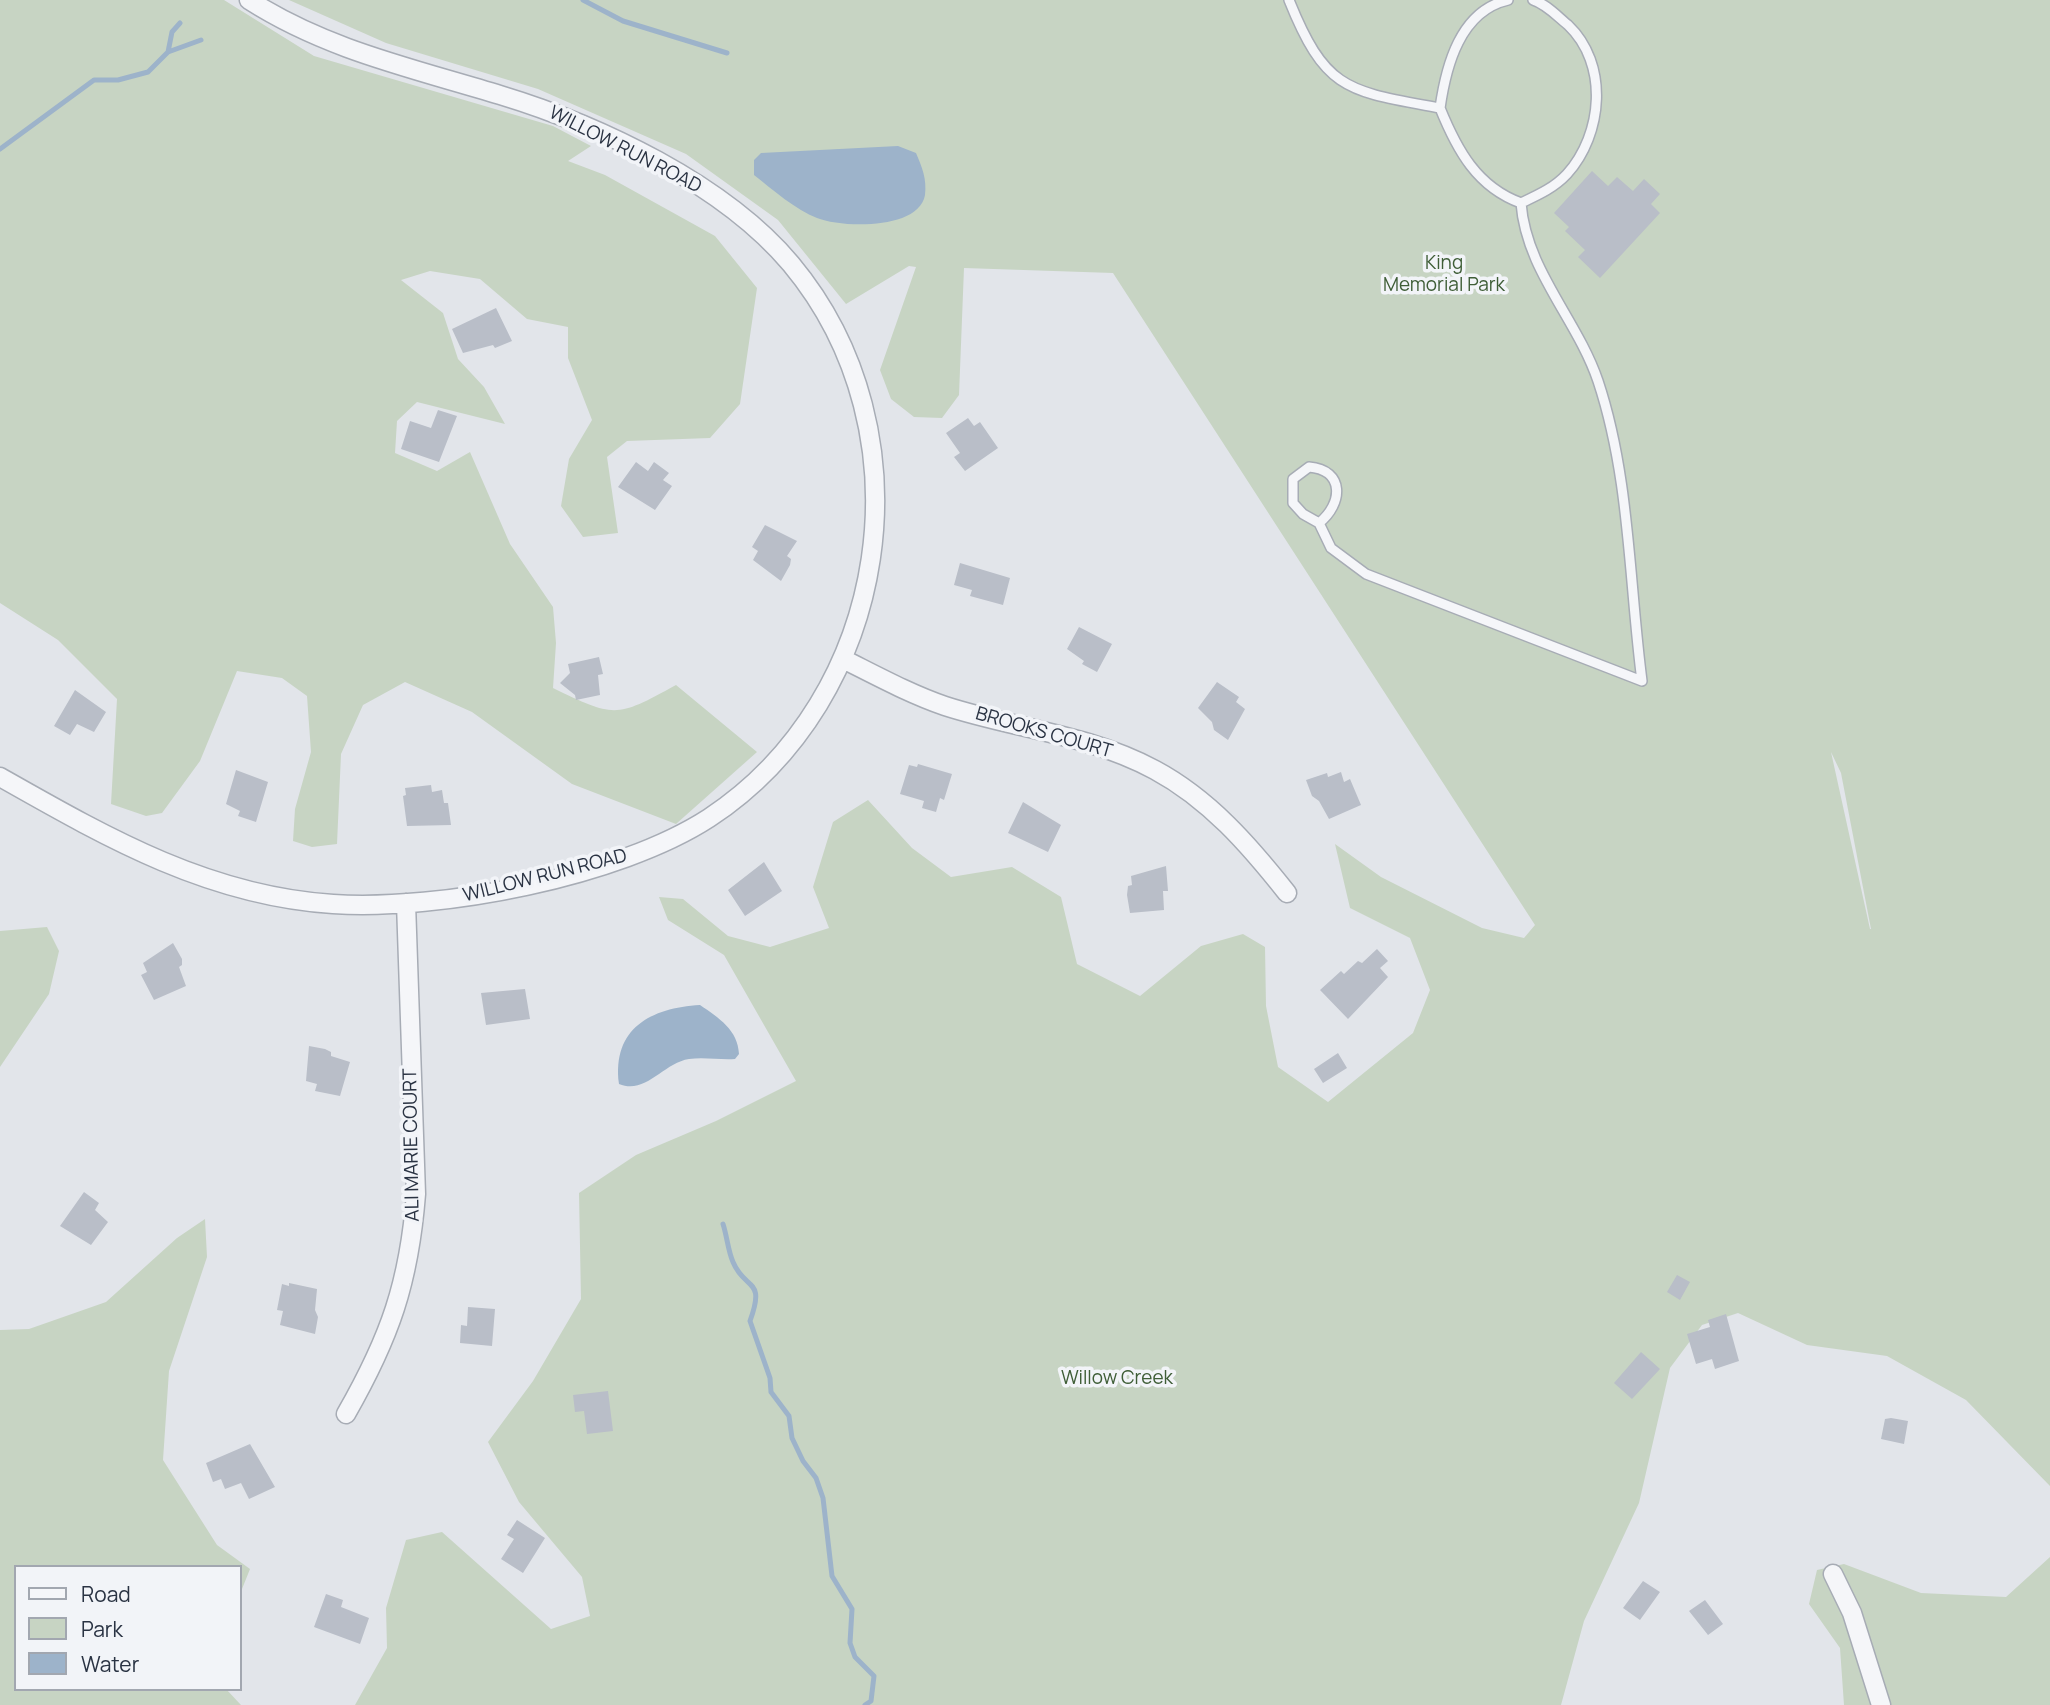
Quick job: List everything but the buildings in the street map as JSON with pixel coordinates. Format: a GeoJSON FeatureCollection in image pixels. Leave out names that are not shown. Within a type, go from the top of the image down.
{"type":"FeatureCollection","features":[{"type":"Feature","properties":{"kind":"street","name":"WILLOW RUN ROAD"},"geometry":{"type":"LineString","coordinates":[[0,777],[137,853],[222,885],[311,902],[406,903],[485,894],[597,866],[671,839],[710,817],[747,788],[782,755],[806,723],[843,659],[856,629],[868,586],[875,542],[877,497],[873,449],[860,394],[843,346],[820,305],[791,264],[723,202],[683,176],[594,130],[503,96],[324,42],[249,0]]}},
{"type":"Feature","properties":{"kind":"street","name":"BROOKS COURT"},"geometry":{"type":"LineString","coordinates":[[843,659],[911,693],[947,706],[1068,735],[1112,750],[1156,771],[1236,831],[1287,893]]}},
{"type":"Feature","properties":{"kind":"street","name":"ALI MARIE COURT"},"geometry":{"type":"LineString","coordinates":[[346,1414],[375,1362],[391,1325],[404,1284],[412,1240],[416,1194],[406,903]]}},
{"type":"Feature","properties":{"kind":"street"},"geometry":{"type":"LineString","coordinates":[[1833,1574],[1852,1613],[1881,1705]]}},
{"type":"Feature","properties":{"kind":"lane"},"geometry":{"type":"LineString","coordinates":[[1289,0],[1305,40],[1321,64],[1339,81],[1363,92],[1440,108]]}},
{"type":"Feature","properties":{"kind":"lane"},"geometry":{"type":"LineString","coordinates":[[1508,0],[1487,8],[1468,27],[1449,64],[1440,108],[1457,145],[1484,182],[1502,196],[1521,202],[1546,192],[1567,174],[1589,137],[1596,114],[1596,87],[1592,65],[1584,46],[1554,13],[1532,0]]}},
{"type":"Feature","properties":{"kind":"lane"},"geometry":{"type":"LineString","coordinates":[[1319,523],[1328,516],[1338,488],[1329,473],[1308,467],[1293,479],[1293,503],[1303,514],[1319,523],[1331,548],[1366,574],[1642,681],[1612,430],[1598,380],[1578,335],[1530,248],[1523,228],[1521,202]]}},
{"type":"Feature","properties":{"kind":"green space"},"geometry":{"type":"Polygon","coordinates":[[[0,0],[224,0],[314,56],[553,126],[591,146],[568,161],[605,175],[715,236],[757,288],[740,404],[710,438],[627,441],[607,457],[618,533],[583,537],[561,506],[569,459],[592,420],[568,358],[568,327],[527,319],[480,279],[430,271],[401,280],[443,313],[458,359],[484,387],[505,424],[417,402],[397,421],[395,453],[437,471],[470,452],[510,544],[553,607],[556,643],[553,688],[590,705],[615,710],[640,704],[676,685],[757,752],[676,824],[572,784],[472,712],[405,682],[363,705],[341,754],[337,844],[312,847],[293,841],[295,809],[311,752],[307,696],[282,678],[237,671],[200,761],[162,813],[146,816],[111,804],[117,699],[58,640],[0,603],[0,0]]]}},
{"type":"Feature","properties":{"kind":"green space"},"geometry":{"type":"Polygon","coordinates":[[[289,0],[2050,0],[2050,1486],[1966,1400],[1887,1356],[1807,1345],[1738,1313],[1702,1325],[1670,1368],[1639,1503],[1584,1621],[1561,1705],[355,1705],[387,1648],[386,1608],[406,1540],[442,1532],[551,1629],[590,1616],[582,1577],[519,1502],[488,1442],[533,1381],[581,1299],[579,1193],[636,1155],[716,1121],[796,1081],[724,955],[668,920],[659,897],[683,899],[728,936],[770,947],[829,928],[813,887],[833,822],[868,800],[912,848],[951,877],[1012,867],[1061,897],[1077,964],[1140,996],[1201,946],[1243,934],[1265,947],[1266,1006],[1278,1067],[1328,1102],[1413,1033],[1430,990],[1410,938],[1350,908],[1335,844],[1381,877],[1482,928],[1524,938],[1535,925],[1113,273],[964,268],[959,395],[942,418],[914,417],[891,399],[880,370],[916,267],[909,266],[846,304],[778,220],[686,154],[538,89],[386,43],[289,0]],[[1831,752],[1871,929],[1841,773],[1831,752]]]}},
{"type":"Feature","properties":{"kind":"green space"},"geometry":{"type":"Polygon","coordinates":[[[47,927],[59,951],[49,994],[0,1067],[0,931],[47,927]]]}},
{"type":"Feature","properties":{"kind":"green space"},"geometry":{"type":"Polygon","coordinates":[[[205,1219],[207,1257],[169,1371],[163,1460],[217,1545],[250,1569],[242,1589],[242,1565],[14,1565],[14,1691],[228,1691],[241,1705],[0,1705],[0,1330],[29,1329],[106,1302],[177,1238],[205,1219]]]}},
{"type":"Feature","properties":{"kind":"green space"},"geometry":{"type":"Polygon","coordinates":[[[2050,1557],[2050,1705],[1844,1705],[1840,1648],[1809,1604],[1817,1570],[1844,1564],[1921,1593],[2006,1597],[2050,1557]]]}},
{"type":"Feature","properties":{"kind":"water"},"geometry":{"type":"Polygon","coordinates":[[[898,146],[916,153],[923,173],[925,195],[920,206],[909,215],[895,220],[844,224],[817,218],[793,205],[754,175],[754,160],[761,153],[898,146]]]}},
{"type":"Feature","properties":{"kind":"water"},"geometry":{"type":"Polygon","coordinates":[[[700,1005],[731,1031],[738,1046],[739,1054],[735,1059],[689,1059],[638,1085],[619,1084],[618,1065],[622,1048],[638,1025],[666,1011],[700,1005]]]}},
{"type":"Feature","properties":{"kind":"waterway"},"geometry":{"type":"LineString","coordinates":[[583,0],[623,21],[727,53]]}},
{"type":"Feature","properties":{"kind":"waterway"},"geometry":{"type":"LineString","coordinates":[[168,52],[172,32],[180,23]]}},
{"type":"Feature","properties":{"kind":"waterway"},"geometry":{"type":"LineString","coordinates":[[0,149],[94,80],[118,80],[148,72],[168,52],[201,40]]}},
{"type":"Feature","properties":{"kind":"waterway"},"geometry":{"type":"LineString","coordinates":[[723,1224],[733,1262],[755,1291],[750,1321],[770,1378],[771,1392],[789,1416],[792,1438],[803,1461],[816,1478],[823,1498],[832,1576],[852,1609],[850,1643],[855,1657],[874,1676],[871,1701],[865,1705]]}},
{"type":"Feature","properties":{"kind":"park label","name":"King Memorial Park"},"geometry":{"type":"Point","coordinates":[1444,275]}},
{"type":"Feature","properties":{"kind":"park label","name":"Willow Creek"},"geometry":{"type":"Point","coordinates":[1117,1379]}}]}
